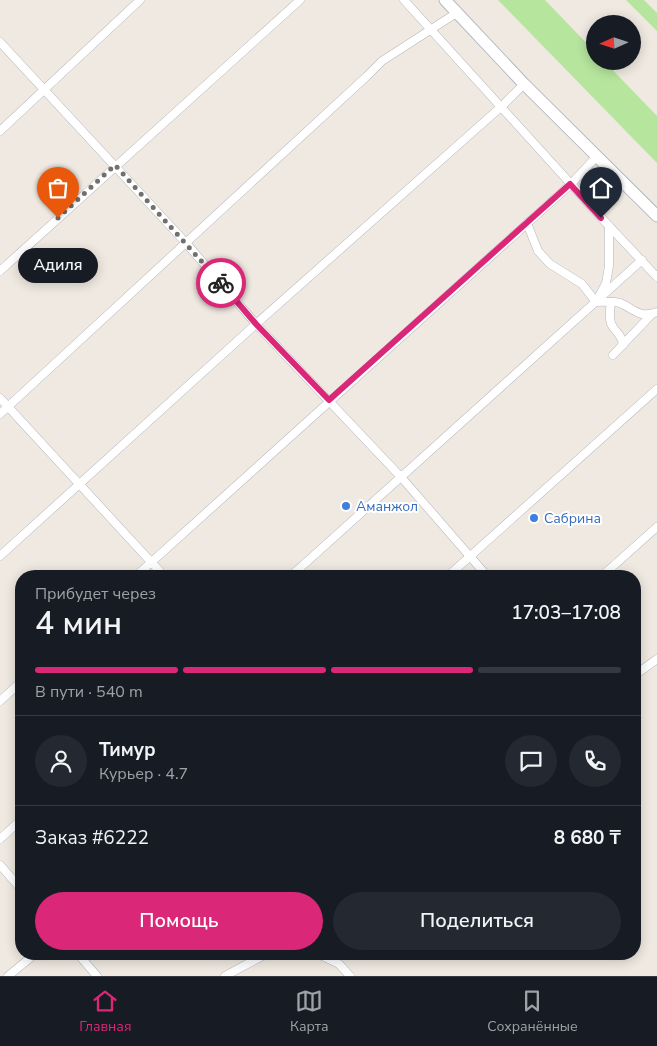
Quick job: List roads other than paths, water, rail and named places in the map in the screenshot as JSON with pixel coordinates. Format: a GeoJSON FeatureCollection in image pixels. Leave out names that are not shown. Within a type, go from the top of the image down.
{"type":"FeatureCollection","features":[{"type":"Feature","properties":{"kind":"main road"},"geometry":{"type":"LineString","coordinates":[[445,0],[524,84],[657,216]]}},
{"type":"Feature","properties":{"kind":"street"},"geometry":{"type":"LineString","coordinates":[[0,131],[140,0]]}},
{"type":"Feature","properties":{"kind":"street"},"geometry":{"type":"LineString","coordinates":[[0,270],[300,0]]}},
{"type":"Feature","properties":{"kind":"street"},"geometry":{"type":"LineString","coordinates":[[404,0],[502,106],[570,184],[657,277]]}},
{"type":"Feature","properties":{"kind":"street"},"geometry":{"type":"LineString","coordinates":[[0,414],[368,76],[382,61],[458,12]]}},
{"type":"Feature","properties":{"kind":"street"},"geometry":{"type":"LineString","coordinates":[[0,42],[186,243],[256,324],[400,477],[482,570]]}},
{"type":"Feature","properties":{"kind":"street"},"geometry":{"type":"LineString","coordinates":[[0,556],[256,324],[502,106],[524,84]]}},
{"type":"Feature","properties":{"kind":"street"},"geometry":{"type":"LineString","coordinates":[[142,570],[570,184],[597,156]]}},
{"type":"Feature","properties":{"kind":"street"},"geometry":{"type":"LineString","coordinates":[[527,223],[538,251],[550,264],[582,284],[596,302]]}},
{"type":"Feature","properties":{"kind":"street"},"geometry":{"type":"LineString","coordinates":[[596,302],[606,283],[609,266],[609,226]]}},
{"type":"Feature","properties":{"kind":"street"},"geometry":{"type":"LineString","coordinates":[[298,570],[642,260]]}},
{"type":"Feature","properties":{"kind":"street"},"geometry":{"type":"LineString","coordinates":[[596,302],[621,304],[642,315],[654,313]]}},
{"type":"Feature","properties":{"kind":"street"},"geometry":{"type":"LineString","coordinates":[[610,302],[610,322],[622,337],[623,345]]}},
{"type":"Feature","properties":{"kind":"street"},"geometry":{"type":"LineString","coordinates":[[614,356],[654,313]]}},
{"type":"Feature","properties":{"kind":"street"},"geometry":{"type":"LineString","coordinates":[[455,570],[657,389]]}},
{"type":"Feature","properties":{"kind":"street"},"geometry":{"type":"LineString","coordinates":[[0,398],[158,570]]}},
{"type":"Feature","properties":{"kind":"street"},"geometry":{"type":"LineString","coordinates":[[609,570],[657,527]]}},
{"type":"Feature","properties":{"kind":"street"},"geometry":{"type":"LineString","coordinates":[[641,671],[657,659]]}},
{"type":"Feature","properties":{"kind":"street"},"geometry":{"type":"LineString","coordinates":[[0,701],[15,687]]}},
{"type":"Feature","properties":{"kind":"street"},"geometry":{"type":"LineString","coordinates":[[0,839],[15,825]]}},
{"type":"Feature","properties":{"kind":"street"},"geometry":{"type":"LineString","coordinates":[[0,865],[15,882]]}},
{"type":"Feature","properties":{"kind":"street"},"geometry":{"type":"LineString","coordinates":[[8,976],[28,960]]}},
{"type":"Feature","properties":{"kind":"street"},"geometry":{"type":"LineString","coordinates":[[83,960],[97,976]]}},
{"type":"Feature","properties":{"kind":"street"},"geometry":{"type":"LineString","coordinates":[[224,976],[255,960]]}},
{"type":"Feature","properties":{"kind":"street"},"geometry":{"type":"LineString","coordinates":[[331,960],[339,964],[350,976]]}},
{"type":"Feature","properties":{"kind":"place","name":"Адиля"},"geometry":{"type":"Point","coordinates":[58,218]}},
{"type":"Feature","properties":{"kind":"place","name":"Аманжол"},"geometry":{"type":"Point","coordinates":[346,506]}},
{"type":"Feature","properties":{"kind":"place","name":"Сабрина"},"geometry":{"type":"Point","coordinates":[534,518]}}]}
